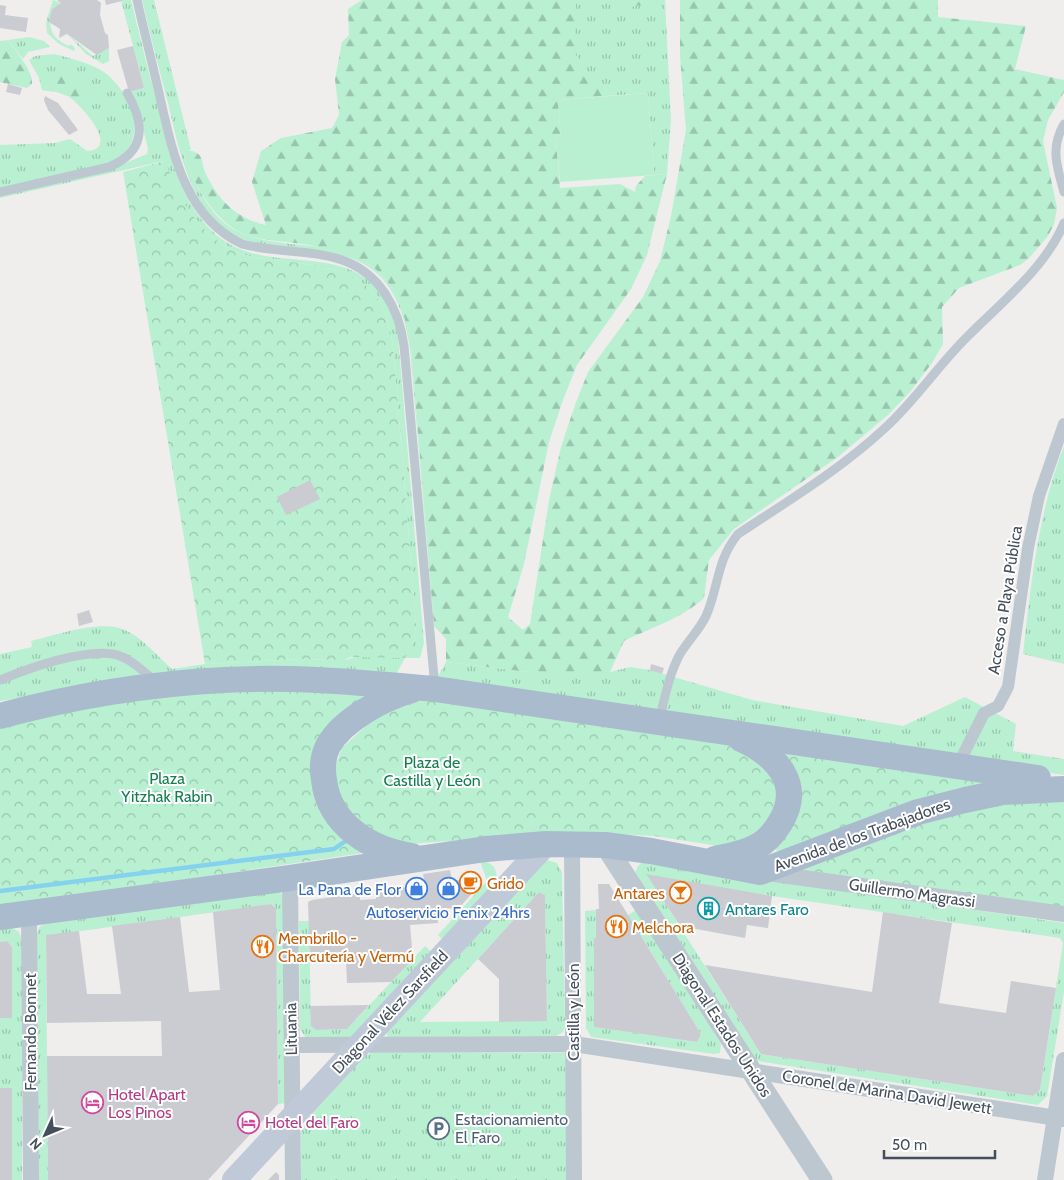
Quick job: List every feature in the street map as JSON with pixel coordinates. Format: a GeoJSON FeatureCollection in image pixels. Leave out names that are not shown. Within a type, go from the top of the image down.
{"type":"FeatureCollection","features":[{"type":"Feature","properties":{"kind":"main road"},"geometry":{"type":"LineString","coordinates":[[0,716],[80,698],[158,685],[262,679],[359,682],[426,689],[590,712],[1064,782]]}},
{"type":"Feature","properties":{"kind":"main road"},"geometry":{"type":"LineString","coordinates":[[423,858],[392,853],[367,842],[354,833],[334,811],[328,799],[323,774],[328,746],[338,734],[374,704],[390,696],[426,689]]}},
{"type":"Feature","properties":{"kind":"main road"},"geometry":{"type":"LineString","coordinates":[[707,860],[745,852],[758,846],[778,826],[785,815],[789,802],[789,788],[777,763],[756,745],[731,734]]}},
{"type":"Feature","properties":{"kind":"main road","name":"Avenida de los Trabajadores"},"geometry":{"type":"LineString","coordinates":[[0,917],[290,878],[486,849],[546,844],[605,845],[707,860],[760,872],[918,812],[1003,792],[1064,789]]}},
{"type":"Feature","properties":{"kind":"main road","name":"Diagonal Vélez Sarsfield"},"geometry":{"type":"LineString","coordinates":[[234,1180],[546,844]]}},
{"type":"Feature","properties":{"kind":"street","name":"Acceso a Playa Pública"},"geometry":{"type":"LineString","coordinates":[[957,767],[984,713],[998,706],[1008,687],[1036,513],[1052,453],[1064,424]]}},
{"type":"Feature","properties":{"kind":"street","name":"Castilla y León"},"geometry":{"type":"LineString","coordinates":[[572,843],[574,1180]]}},
{"type":"Feature","properties":{"kind":"street","name":"Diagonal Estados Unidos"},"geometry":{"type":"LineString","coordinates":[[605,845],[822,1180]]}},
{"type":"Feature","properties":{"kind":"street","name":"Guillermo Magrassi"},"geometry":{"type":"LineString","coordinates":[[760,872],[1064,914]]}},
{"type":"Feature","properties":{"kind":"street","name":"Lituania"},"geometry":{"type":"LineString","coordinates":[[290,878],[293,1180]]}},
{"type":"Feature","properties":{"kind":"street","name":"Fernando Bonnet"},"geometry":{"type":"LineString","coordinates":[[30,913],[31,1180]]}},
{"type":"Feature","properties":{"kind":"street","name":"Coronel de Marina David Jewett"},"geometry":{"type":"LineString","coordinates":[[292,1044],[574,1044],[1060,1118]]}},
{"type":"Feature","properties":{"kind":"street"},"geometry":{"type":"LineString","coordinates":[[1045,1180],[1060,1118],[1064,1060]]}},
{"type":"Feature","properties":{"kind":"lane"},"geometry":{"type":"LineString","coordinates":[[137,0],[178,166],[193,198],[207,219],[230,238],[242,244],[342,260],[359,268],[372,279],[392,303],[398,318],[404,346],[426,689]]}},
{"type":"Feature","properties":{"kind":"lane"},"geometry":{"type":"LineString","coordinates":[[0,192],[108,167],[125,159],[136,145],[138,130],[133,105],[127,93]]}},
{"type":"Feature","properties":{"kind":"lane"},"geometry":{"type":"LineString","coordinates":[[1064,124],[1055,147],[1055,164],[1064,192]]}},
{"type":"Feature","properties":{"kind":"lane"},"geometry":{"type":"LineString","coordinates":[[659,723],[669,680],[679,656],[705,618],[721,563],[727,548],[738,534],[840,465],[886,428],[953,351],[1046,254],[1064,222]]}},
{"type":"Feature","properties":{"kind":"lane"},"geometry":{"type":"LineString","coordinates":[[0,680],[52,662],[107,654],[128,660],[158,685]]}},
{"type":"Feature","properties":{"kind":"green space"},"geometry":{"type":"Polygon","coordinates":[[[53,0],[61,3],[52,9],[50,22],[52,32],[58,40],[75,48],[74,51],[59,44],[47,33],[46,22],[53,0]]]}},
{"type":"Feature","properties":{"kind":"green space"},"geometry":{"type":"Polygon","coordinates":[[[121,0],[131,0],[174,169],[189,201],[211,230],[235,247],[261,255],[344,267],[367,279],[385,301],[398,337],[424,643],[420,658],[405,658],[396,674],[125,681],[0,701],[0,654],[32,647],[31,641],[91,627],[115,627],[132,633],[172,669],[205,664],[299,659],[344,660],[414,642],[416,624],[393,346],[388,321],[380,302],[368,288],[354,278],[338,271],[319,266],[249,256],[225,246],[195,219],[181,198],[164,161],[0,198],[0,195],[109,170],[147,154],[148,149],[138,109],[129,92],[144,88],[121,0]]]}},
{"type":"Feature","properties":{"kind":"green space"},"geometry":{"type":"Polygon","coordinates":[[[142,0],[154,0],[191,150],[186,151],[184,157],[193,178],[211,209],[227,225],[248,236],[337,249],[355,256],[381,275],[398,299],[404,314],[411,348],[434,626],[410,348],[397,302],[377,274],[352,259],[324,252],[263,245],[235,235],[210,215],[194,190],[183,162],[142,0]]]}},
{"type":"Feature","properties":{"kind":"green space"},"geometry":{"type":"Polygon","coordinates":[[[362,0],[578,0],[576,4],[575,54],[586,67],[590,82],[607,88],[605,96],[558,100],[561,139],[556,139],[560,188],[620,184],[635,192],[636,186],[645,176],[667,174],[647,255],[631,289],[577,365],[549,442],[524,564],[508,617],[523,630],[530,624],[549,500],[561,447],[575,405],[588,372],[643,297],[660,261],[671,216],[686,130],[680,56],[680,0],[938,0],[938,17],[1026,26],[1015,69],[1064,80],[1064,92],[1048,120],[1043,141],[1057,208],[1054,224],[1048,236],[1029,258],[1020,265],[959,288],[942,307],[943,344],[932,363],[910,392],[888,415],[838,457],[734,529],[709,560],[704,598],[676,617],[624,641],[610,672],[528,672],[446,662],[446,639],[434,626],[411,348],[405,320],[397,298],[387,281],[373,268],[357,258],[314,246],[254,237],[236,230],[218,215],[204,198],[184,157],[186,150],[198,154],[205,172],[216,192],[223,200],[237,213],[266,225],[252,182],[261,151],[281,138],[332,128],[339,115],[335,79],[342,42],[349,35],[348,9],[362,0]]]}},
{"type":"Feature","properties":{"kind":"green space"},"geometry":{"type":"Polygon","coordinates":[[[571,0],[665,0],[671,120],[667,174],[654,175],[648,93],[605,96],[605,90],[587,81],[569,56],[571,0]]]}},
{"type":"Feature","properties":{"kind":"green space"},"geometry":{"type":"Polygon","coordinates":[[[619,0],[662,0],[623,9],[619,0]]]}},
{"type":"Feature","properties":{"kind":"green space"},"geometry":{"type":"Polygon","coordinates":[[[67,34],[93,56],[109,48],[109,61],[103,64],[86,54],[67,34]]]}},
{"type":"Feature","properties":{"kind":"green space"},"geometry":{"type":"Polygon","coordinates":[[[29,37],[44,41],[50,47],[28,52],[23,59],[8,40],[29,37]]]}},
{"type":"Feature","properties":{"kind":"green space"},"geometry":{"type":"Polygon","coordinates":[[[8,40],[30,73],[32,84],[27,88],[0,82],[0,41],[8,40]]]}},
{"type":"Feature","properties":{"kind":"green space"},"geometry":{"type":"Polygon","coordinates":[[[54,54],[78,60],[101,70],[121,89],[133,114],[134,128],[132,140],[126,152],[111,163],[0,189],[0,145],[55,143],[70,139],[87,151],[97,148],[100,143],[100,135],[89,116],[74,101],[62,93],[42,90],[39,78],[29,60],[35,56],[54,54]]]}},
{"type":"Feature","properties":{"kind":"green space"},"geometry":{"type":"Polygon","coordinates":[[[61,70],[78,75],[89,96],[84,98],[71,97],[53,89],[46,81],[47,75],[61,70]]]}},
{"type":"Feature","properties":{"kind":"green space"},"geometry":{"type":"Polygon","coordinates":[[[648,93],[654,175],[560,182],[556,139],[561,138],[558,100],[648,93]]]}},
{"type":"Feature","properties":{"kind":"green space"},"geometry":{"type":"Polygon","coordinates":[[[165,161],[181,198],[195,219],[225,246],[249,256],[319,266],[338,271],[354,278],[368,288],[380,302],[388,321],[393,346],[416,624],[414,642],[405,658],[350,657],[344,660],[299,659],[205,664],[123,172],[165,161]]]}},
{"type":"Feature","properties":{"kind":"green space"},"geometry":{"type":"Polygon","coordinates":[[[1064,446],[1064,664],[1023,654],[1037,548],[1048,497],[1064,446]]]}},
{"type":"Feature","properties":{"kind":"green space"},"geometry":{"type":"Polygon","coordinates":[[[446,662],[528,672],[610,672],[630,667],[650,670],[752,700],[903,726],[965,697],[1016,724],[1013,751],[1064,759],[1064,775],[435,682],[446,662]]]}},
{"type":"Feature","properties":{"kind":"green space","name":"Plaza Yitzhak Rabin"},"geometry":{"type":"Polygon","coordinates":[[[217,688],[378,693],[317,753],[370,852],[0,907],[0,726],[54,712],[217,688]]]}},
{"type":"Feature","properties":{"kind":"green space","name":"Plaza de Castilla y León"},"geometry":{"type":"Polygon","coordinates":[[[427,700],[732,744],[765,764],[778,792],[772,816],[752,837],[718,846],[654,836],[574,832],[408,844],[366,829],[339,799],[334,769],[342,748],[370,722],[383,714],[414,702],[427,700]]]}},
{"type":"Feature","properties":{"kind":"green space"},"geometry":{"type":"Polygon","coordinates":[[[784,753],[996,779],[942,795],[787,851],[777,851],[775,849],[784,753]]]}},
{"type":"Feature","properties":{"kind":"green space"},"geometry":{"type":"Polygon","coordinates":[[[1064,794],[1064,908],[799,873],[796,868],[919,819],[1064,794]]]}},
{"type":"Feature","properties":{"kind":"green space"},"geometry":{"type":"Polygon","coordinates":[[[547,860],[557,863],[562,873],[565,1027],[563,1032],[556,1036],[388,1037],[386,1032],[547,860]],[[539,892],[420,1022],[547,1021],[545,895],[539,892]]]}},
{"type":"Feature","properties":{"kind":"green space"},"geometry":{"type":"Polygon","coordinates":[[[480,861],[493,866],[497,880],[445,942],[438,935],[487,881],[480,861]]]}},
{"type":"Feature","properties":{"kind":"green space"},"geometry":{"type":"Polygon","coordinates":[[[643,861],[1064,923],[1064,992],[1047,1096],[1038,1105],[757,1061],[635,872],[643,861]],[[647,875],[761,1054],[1033,1096],[1040,1090],[1063,943],[1060,938],[772,896],[647,875]]]}},
{"type":"Feature","properties":{"kind":"green space"},"geometry":{"type":"Polygon","coordinates":[[[279,891],[283,896],[286,1103],[278,1104],[276,908],[272,904],[46,936],[48,1180],[38,1180],[36,937],[39,927],[46,923],[279,891]]]}},
{"type":"Feature","properties":{"kind":"green space"},"geometry":{"type":"Polygon","coordinates":[[[638,909],[721,1044],[720,1053],[714,1054],[591,1037],[586,1028],[585,911],[596,910],[595,1027],[697,1042],[701,1034],[628,915],[638,909]]]}},
{"type":"Feature","properties":{"kind":"green space"},"geometry":{"type":"Polygon","coordinates":[[[299,921],[309,921],[311,1026],[316,1030],[347,1029],[425,946],[434,954],[357,1037],[306,1038],[300,1029],[299,921]]]}},
{"type":"Feature","properties":{"kind":"green space"},"geometry":{"type":"Polygon","coordinates":[[[11,927],[19,932],[22,940],[22,1180],[12,1180],[12,1088],[0,1088],[0,1018],[12,1017],[12,947],[7,941],[0,942],[0,928],[11,927]]]}},
{"type":"Feature","properties":{"kind":"green space","name":"Estacionamiento El Faro"},"geometry":{"type":"Polygon","coordinates":[[[372,1052],[565,1053],[572,1180],[301,1180],[301,1133],[305,1121],[365,1056],[372,1052]]]}},
{"type":"Feature","properties":{"kind":"building"},"geometry":{"type":"Polygon","coordinates":[[[57,0],[97,0],[101,3],[100,15],[105,33],[108,35],[109,48],[97,55],[67,34],[59,38],[60,29],[49,22],[52,9],[61,3],[57,0]]]}},
{"type":"Feature","properties":{"kind":"building"},"geometry":{"type":"Polygon","coordinates":[[[105,0],[122,0],[122,1],[106,5],[105,0]]]}},
{"type":"Feature","properties":{"kind":"building"},"geometry":{"type":"Polygon","coordinates":[[[0,5],[6,6],[5,15],[28,18],[26,32],[0,28],[0,5]]]}},
{"type":"Feature","properties":{"kind":"building"},"geometry":{"type":"Polygon","coordinates":[[[133,46],[144,88],[129,92],[117,50],[133,46]]]}},
{"type":"Feature","properties":{"kind":"building"},"geometry":{"type":"Polygon","coordinates":[[[8,84],[22,88],[20,95],[6,92],[8,84]]]}},
{"type":"Feature","properties":{"kind":"building"},"geometry":{"type":"Polygon","coordinates":[[[45,96],[58,103],[78,130],[69,135],[48,110],[44,100],[45,96]]]}},
{"type":"Feature","properties":{"kind":"building"},"geometry":{"type":"Polygon","coordinates":[[[310,480],[320,499],[286,515],[277,497],[310,480]]]}},
{"type":"Feature","properties":{"kind":"building"},"geometry":{"type":"Polygon","coordinates":[[[89,610],[93,622],[79,626],[77,614],[89,610]]]}},
{"type":"Feature","properties":{"kind":"building"},"geometry":{"type":"Polygon","coordinates":[[[651,664],[664,668],[662,674],[650,670],[651,664]]]}},
{"type":"Feature","properties":{"kind":"building"},"geometry":{"type":"Polygon","coordinates":[[[450,870],[452,881],[479,877],[482,882],[459,908],[437,909],[438,923],[410,925],[413,959],[391,982],[347,983],[346,962],[310,963],[308,902],[360,893],[360,900],[376,899],[376,891],[425,885],[423,874],[450,870]]]}},
{"type":"Feature","properties":{"kind":"building","name":"Antares Faro"},"geometry":{"type":"Polygon","coordinates":[[[646,874],[772,896],[768,928],[747,925],[745,938],[680,926],[646,874]]]}},
{"type":"Feature","properties":{"kind":"building"},"geometry":{"type":"Polygon","coordinates":[[[598,884],[609,884],[701,1034],[697,1042],[594,1027],[594,938],[596,938],[596,909],[599,909],[598,884]]]}},
{"type":"Feature","properties":{"kind":"building"},"geometry":{"type":"Polygon","coordinates":[[[539,892],[545,895],[547,1021],[499,1022],[499,979],[478,959],[539,892]]]}},
{"type":"Feature","properties":{"kind":"building"},"geometry":{"type":"Polygon","coordinates":[[[271,904],[276,908],[278,1104],[208,1180],[48,1180],[47,1056],[162,1056],[161,1021],[47,1023],[46,935],[79,931],[87,994],[121,994],[112,926],[180,917],[189,992],[220,990],[213,912],[271,904]]]}},
{"type":"Feature","properties":{"kind":"building"},"geometry":{"type":"Polygon","coordinates":[[[883,912],[952,923],[939,1003],[1006,1013],[1011,981],[1056,988],[1040,1090],[1033,1096],[761,1054],[705,965],[872,992],[883,912]]]}},
{"type":"Feature","properties":{"kind":"building"},"geometry":{"type":"Polygon","coordinates":[[[7,941],[12,947],[12,1018],[0,1018],[0,942],[7,941]]]}},
{"type":"Feature","properties":{"kind":"building"},"geometry":{"type":"Polygon","coordinates":[[[369,1005],[347,1029],[316,1030],[311,1026],[310,1006],[369,1005]]]}},
{"type":"Feature","properties":{"kind":"building"},"geometry":{"type":"Polygon","coordinates":[[[0,1088],[12,1088],[12,1180],[0,1180],[0,1088]]]}},
{"type":"Feature","properties":{"kind":"building"},"geometry":{"type":"Polygon","coordinates":[[[276,1172],[279,1175],[279,1180],[268,1180],[276,1172]]]}},
{"type":"Feature","properties":{"kind":"waterway"},"geometry":{"type":"LineString","coordinates":[[0,891],[334,849],[347,840]]}},
{"type":"Feature","properties":{"kind":"place","name":"Grido"},"geometry":{"type":"Point","coordinates":[471,883]}},
{"type":"Feature","properties":{"kind":"place","name":"Autoservicio Fenix 24hrs"},"geometry":{"type":"Point","coordinates":[448,888]}},
{"type":"Feature","properties":{"kind":"place","name":"La Pana de Flor"},"geometry":{"type":"Point","coordinates":[417,889]}},
{"type":"Feature","properties":{"kind":"place","name":"Antares"},"geometry":{"type":"Point","coordinates":[681,893]}},
{"type":"Feature","properties":{"kind":"place","name":"Antares Faro"},"geometry":{"type":"Point","coordinates":[709,909]}},
{"type":"Feature","properties":{"kind":"place","name":"Melchora"},"geometry":{"type":"Point","coordinates":[616,927]}},
{"type":"Feature","properties":{"kind":"place","name":"Membrillo - Charcutería y Vermú"},"geometry":{"type":"Point","coordinates":[262,947]}},
{"type":"Feature","properties":{"kind":"place","name":"Hotel Apart Los Pinos"},"geometry":{"type":"Point","coordinates":[92,1103]}},
{"type":"Feature","properties":{"kind":"place","name":"Hotel del Faro"},"geometry":{"type":"Point","coordinates":[249,1122]}},
{"type":"Feature","properties":{"kind":"place","name":"Estacionamiento El Faro"},"geometry":{"type":"Point","coordinates":[439,1128]}}]}
